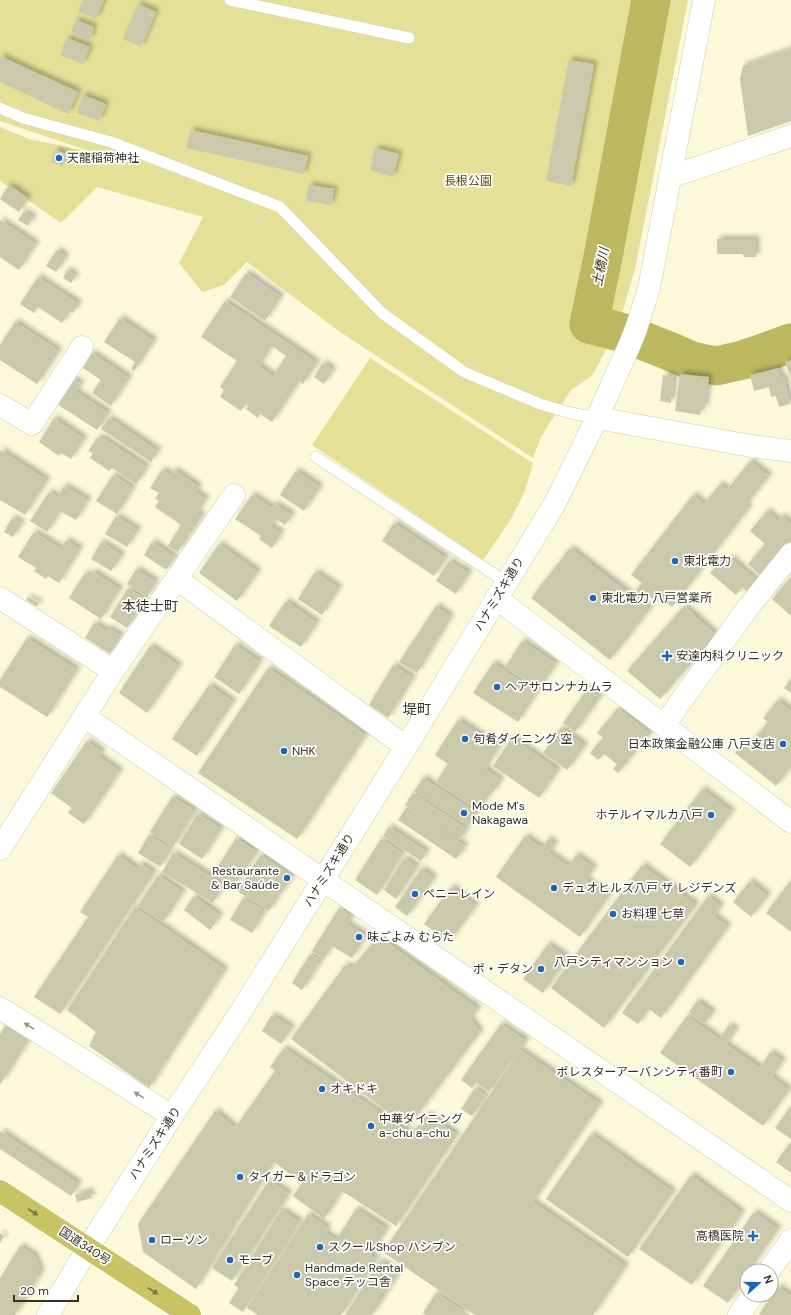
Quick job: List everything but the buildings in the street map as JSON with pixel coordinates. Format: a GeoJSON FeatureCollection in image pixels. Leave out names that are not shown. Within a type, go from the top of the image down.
{"type":"FeatureCollection","features":[{"type":"Feature","properties":{"kind":"highway","name":"国道340号"},"geometry":{"type":"LineString","coordinates":[[0,1191],[190,1315]]}},
{"type":"Feature","properties":{"kind":"street","name":"ハナミズキ通り"},"geometry":{"type":"LineString","coordinates":[[48,1315],[88,1248],[240,1013],[406,747],[554,505],[597,418],[636,329],[649,288],[704,0]]}},
{"type":"Feature","properties":{"kind":"street"},"geometry":{"type":"LineString","coordinates":[[670,177],[791,136]]}},
{"type":"Feature","properties":{"kind":"street"},"geometry":{"type":"LineString","coordinates":[[0,405],[32,424],[82,347]]}},
{"type":"Feature","properties":{"kind":"street"},"geometry":{"type":"LineString","coordinates":[[597,418],[791,452]]}},
{"type":"Feature","properties":{"kind":"street"},"geometry":{"type":"LineString","coordinates":[[0,849],[113,671],[234,495]]}},
{"type":"Feature","properties":{"kind":"street"},"geometry":{"type":"LineString","coordinates":[[664,725],[747,609],[791,554]]}},
{"type":"Feature","properties":{"kind":"street"},"geometry":{"type":"LineString","coordinates":[[177,579],[406,747]]}},
{"type":"Feature","properties":{"kind":"street"},"geometry":{"type":"LineString","coordinates":[[501,590],[664,725],[791,822]]}},
{"type":"Feature","properties":{"kind":"street"},"geometry":{"type":"LineString","coordinates":[[0,598],[113,671]]}},
{"type":"Feature","properties":{"kind":"street"},"geometry":{"type":"LineString","coordinates":[[84,716],[791,1201]]}},
{"type":"Feature","properties":{"kind":"street"},"geometry":{"type":"LineString","coordinates":[[0,1008],[172,1116]]}},
{"type":"Feature","properties":{"kind":"street"},"geometry":{"type":"LineString","coordinates":[[775,1263],[791,1240]]}},
{"type":"Feature","properties":{"kind":"street"},"geometry":{"type":"LineString","coordinates":[[739,1315],[747,1303]]}},
{"type":"Feature","properties":{"kind":"lane"},"geometry":{"type":"LineString","coordinates":[[230,0],[409,38]]}},
{"type":"Feature","properties":{"kind":"lane"},"geometry":{"type":"LineString","coordinates":[[0,108],[23,118],[111,142],[280,207],[382,313],[464,372],[540,404],[571,413],[597,418]]}},
{"type":"Feature","properties":{"kind":"lane"},"geometry":{"type":"LineString","coordinates":[[316,457],[501,590]]}},
{"type":"Feature","properties":{"kind":"green space","name":"長根公園"},"geometry":{"type":"Polygon","coordinates":[[[0,0],[688,0],[635,269],[622,313],[613,337],[592,376],[571,390],[541,437],[533,458],[340,332],[247,262],[224,285],[202,292],[179,263],[203,217],[97,187],[61,223],[0,181],[0,127],[29,139],[95,153],[0,121],[0,0]]]}},
{"type":"Feature","properties":{"kind":"green space"},"geometry":{"type":"Polygon","coordinates":[[[370,358],[533,463],[525,491],[511,519],[483,560],[312,445],[370,358]]]}},
{"type":"Feature","properties":{"kind":"waterway","name":"土橋川"},"geometry":{"type":"LineString","coordinates":[[651,0],[589,324],[624,333],[692,361],[716,366],[743,360],[791,343]]}},
{"type":"Feature","properties":{"kind":"place","name":"天龍稲荷神社"},"geometry":{"type":"Point","coordinates":[59,158]}},
{"type":"Feature","properties":{"kind":"place","name":"東北電力"},"geometry":{"type":"Point","coordinates":[675,561]}},
{"type":"Feature","properties":{"kind":"place","name":"東北電力 八戸営業所"},"geometry":{"type":"Point","coordinates":[593,598]}},
{"type":"Feature","properties":{"kind":"place","name":"安達内科クリニック"},"geometry":{"type":"Point","coordinates":[667,656]}},
{"type":"Feature","properties":{"kind":"place","name":"ヘアサロンナカムラ"},"geometry":{"type":"Point","coordinates":[497,687]}},
{"type":"Feature","properties":{"kind":"place","name":"旬肴ダイニング 空"},"geometry":{"type":"Point","coordinates":[465,739]}},
{"type":"Feature","properties":{"kind":"place","name":"日本政策金融公庫 八戸支店"},"geometry":{"type":"Point","coordinates":[783,744]}},
{"type":"Feature","properties":{"kind":"place","name":"NHK"},"geometry":{"type":"Point","coordinates":[284,751]}},
{"type":"Feature","properties":{"kind":"place","name":"Mode M's Nakagawa"},"geometry":{"type":"Point","coordinates":[464,813]}},
{"type":"Feature","properties":{"kind":"place","name":"ホテルイマルカ八戸"},"geometry":{"type":"Point","coordinates":[711,815]}},
{"type":"Feature","properties":{"kind":"place","name":"Restaurante & Bar Saúde"},"geometry":{"type":"Point","coordinates":[287,878]}},
{"type":"Feature","properties":{"kind":"place","name":"デュオヒルズ八戸 ザ レジデンズ"},"geometry":{"type":"Point","coordinates":[554,888]}},
{"type":"Feature","properties":{"kind":"place","name":"ペニーレイン"},"geometry":{"type":"Point","coordinates":[415,894]}},
{"type":"Feature","properties":{"kind":"place","name":"お料理 七草"},"geometry":{"type":"Point","coordinates":[613,914]}},
{"type":"Feature","properties":{"kind":"place","name":"味ごよみ むらた"},"geometry":{"type":"Point","coordinates":[359,937]}},
{"type":"Feature","properties":{"kind":"place","name":"八戸シティマンション"},"geometry":{"type":"Point","coordinates":[681,962]}},
{"type":"Feature","properties":{"kind":"place","name":"ポ・デタン"},"geometry":{"type":"Point","coordinates":[541,969]}},
{"type":"Feature","properties":{"kind":"place","name":"ポレスターアーバンシティ番町"},"geometry":{"type":"Point","coordinates":[731,1072]}},
{"type":"Feature","properties":{"kind":"place","name":"オキドキ"},"geometry":{"type":"Point","coordinates":[322,1089]}},
{"type":"Feature","properties":{"kind":"place","name":"中華ダイニング a-chu a-chu"},"geometry":{"type":"Point","coordinates":[371,1126]}},
{"type":"Feature","properties":{"kind":"place","name":"タイガー＆ドラゴン"},"geometry":{"type":"Point","coordinates":[240,1177]}},
{"type":"Feature","properties":{"kind":"place","name":"高橋医院"},"geometry":{"type":"Point","coordinates":[753,1236]}},
{"type":"Feature","properties":{"kind":"place","name":"ローソン"},"geometry":{"type":"Point","coordinates":[152,1240]}},
{"type":"Feature","properties":{"kind":"place","name":"スクールShop ハシブン"},"geometry":{"type":"Point","coordinates":[320,1247]}},
{"type":"Feature","properties":{"kind":"place","name":"モーブ"},"geometry":{"type":"Point","coordinates":[230,1260]}},
{"type":"Feature","properties":{"kind":"place","name":"Handmade Rental Space テッコ舎"},"geometry":{"type":"Point","coordinates":[297,1275]}},
{"type":"Feature","properties":{"kind":"district","name":"本徒士町"},"geometry":{"type":"Point","coordinates":[150,606]}},
{"type":"Feature","properties":{"kind":"district","name":"堤町"},"geometry":{"type":"Point","coordinates":[417,709]}}]}
